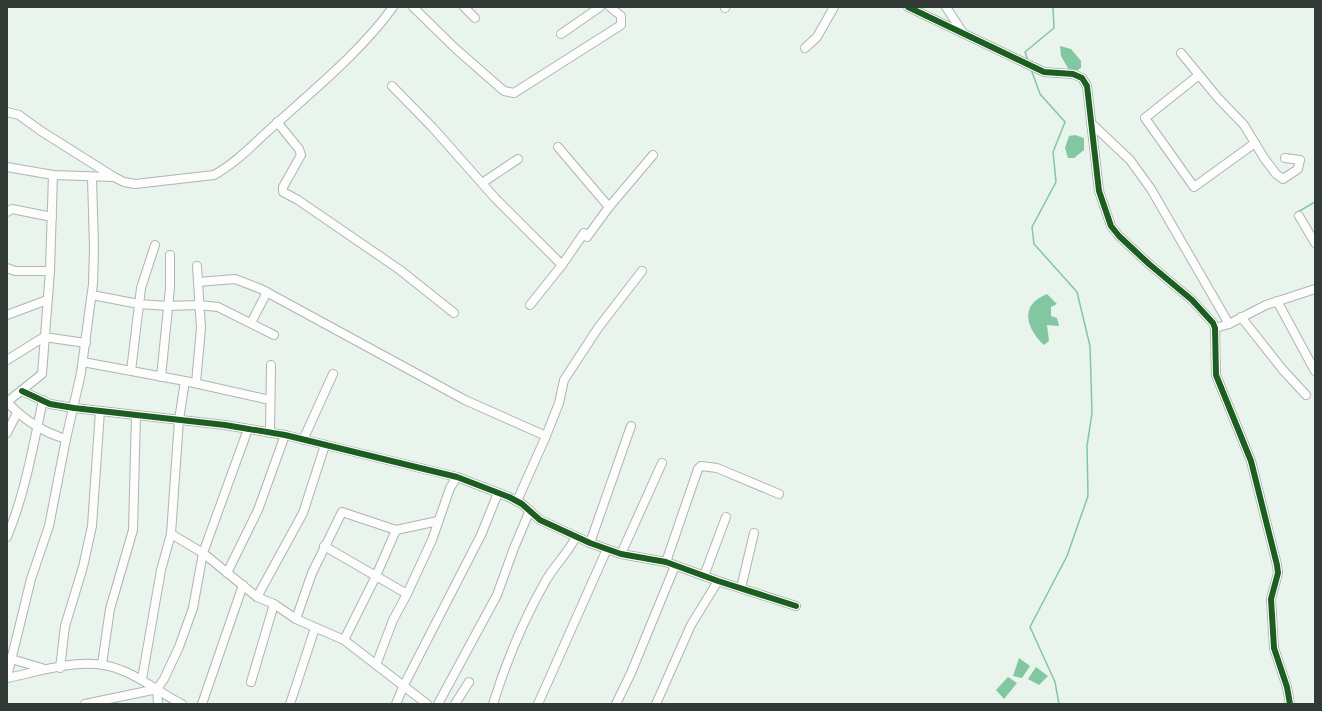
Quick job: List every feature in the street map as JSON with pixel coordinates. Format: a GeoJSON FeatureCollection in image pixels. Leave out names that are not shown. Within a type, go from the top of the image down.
{"type":"FeatureCollection","features":[{"type":"Feature","properties":{"kind":"street"},"geometry":{"type":"LineString","coordinates":[[7,112],[19,115],[41,131],[124,182],[135,184],[214,175],[238,158],[299,104],[379,26],[393,7]]}},
{"type":"Feature","properties":{"kind":"street"},"geometry":{"type":"LineString","coordinates":[[413,7],[456,49],[509,93],[514,93],[621,25],[621,16],[610,7]]}},
{"type":"Feature","properties":{"kind":"street"},"geometry":{"type":"LineString","coordinates":[[464,7],[475,18]]}},
{"type":"Feature","properties":{"kind":"street"},"geometry":{"type":"LineString","coordinates":[[562,34],[600,7]]}},
{"type":"Feature","properties":{"kind":"street"},"geometry":{"type":"LineString","coordinates":[[804,48],[817,37],[834,7]]}},
{"type":"Feature","properties":{"kind":"street"},"geometry":{"type":"LineString","coordinates":[[908,7],[1044,72],[1073,74],[1082,78],[1087,86],[1099,191],[1111,226],[1119,236],[1149,264],[1192,300],[1213,323],[1215,328],[1216,375],[1251,461],[1277,565],[1278,573],[1271,599],[1274,648],[1287,687],[1290,704]]}},
{"type":"Feature","properties":{"kind":"street"},"geometry":{"type":"LineString","coordinates":[[946,7],[963,34]]}},
{"type":"Feature","properties":{"kind":"street"},"geometry":{"type":"LineString","coordinates":[[1181,53],[1244,125],[1276,174],[1283,179],[1298,169],[1300,160],[1285,158]]}},
{"type":"Feature","properties":{"kind":"street"},"geometry":{"type":"LineString","coordinates":[[1199,75],[1145,118],[1194,188],[1255,142]]}},
{"type":"Feature","properties":{"kind":"street"},"geometry":{"type":"LineString","coordinates":[[392,86],[433,128],[482,183],[562,264]]}},
{"type":"Feature","properties":{"kind":"street"},"geometry":{"type":"LineString","coordinates":[[277,122],[299,149],[301,156],[283,187],[283,192],[298,200],[400,270],[454,313]]}},
{"type":"Feature","properties":{"kind":"street"},"geometry":{"type":"LineString","coordinates":[[1092,123],[1130,160],[1151,189],[1229,324]]}},
{"type":"Feature","properties":{"kind":"street"},"geometry":{"type":"LineString","coordinates":[[558,147],[609,207]]}},
{"type":"Feature","properties":{"kind":"street"},"geometry":{"type":"LineString","coordinates":[[530,305],[562,264],[653,155]]}},
{"type":"Feature","properties":{"kind":"street"},"geometry":{"type":"LineString","coordinates":[[482,183],[518,159]]}},
{"type":"Feature","properties":{"kind":"street"},"geometry":{"type":"LineString","coordinates":[[7,167],[53,175],[92,178],[114,177]]}},
{"type":"Feature","properties":{"kind":"street"},"geometry":{"type":"LineString","coordinates":[[53,175],[50,271],[42,374],[7,402],[17,413],[37,427],[66,439]]}},
{"type":"Feature","properties":{"kind":"street"},"geometry":{"type":"LineString","coordinates":[[92,178],[94,248],[92,295],[83,362],[49,526],[31,579],[10,659],[7,677],[48,669],[102,664],[120,669],[142,679],[182,704]]}},
{"type":"Feature","properties":{"kind":"street"},"geometry":{"type":"LineString","coordinates":[[7,212],[12,209],[52,217]]}},
{"type":"Feature","properties":{"kind":"street"},"geometry":{"type":"LineString","coordinates":[[1298,216],[1315,243]]}},
{"type":"Feature","properties":{"kind":"street"},"geometry":{"type":"LineString","coordinates":[[131,371],[141,288],[155,245]]}},
{"type":"Feature","properties":{"kind":"street"},"geometry":{"type":"LineString","coordinates":[[161,376],[168,306],[170,255]]}},
{"type":"Feature","properties":{"kind":"street"},"geometry":{"type":"LineString","coordinates":[[196,383],[201,328],[197,266]]}},
{"type":"Feature","properties":{"kind":"street"},"geometry":{"type":"LineString","coordinates":[[7,268],[15,271],[50,271]]}},
{"type":"Feature","properties":{"kind":"street"},"geometry":{"type":"LineString","coordinates":[[517,501],[559,403],[564,380],[598,328],[642,270]]}},
{"type":"Feature","properties":{"kind":"street"},"geometry":{"type":"LineString","coordinates":[[198,282],[235,279],[267,292],[465,400],[546,436]]}},
{"type":"Feature","properties":{"kind":"street"},"geometry":{"type":"LineString","coordinates":[[1215,328],[1229,324],[1277,301],[1314,291]]}},
{"type":"Feature","properties":{"kind":"street"},"geometry":{"type":"LineString","coordinates":[[251,323],[267,292]]}},
{"type":"Feature","properties":{"kind":"street"},"geometry":{"type":"LineString","coordinates":[[92,295],[139,304],[168,306],[199,305],[218,307],[274,335]]}},
{"type":"Feature","properties":{"kind":"street"},"geometry":{"type":"LineString","coordinates":[[7,315],[47,300]]}},
{"type":"Feature","properties":{"kind":"street"},"geometry":{"type":"LineString","coordinates":[[1277,301],[1315,371]]}},
{"type":"Feature","properties":{"kind":"street"},"geometry":{"type":"LineString","coordinates":[[1241,317],[1283,370],[1306,394]]}},
{"type":"Feature","properties":{"kind":"street"},"geometry":{"type":"LineString","coordinates":[[7,360],[44,337],[86,344]]}},
{"type":"Feature","properties":{"kind":"street"},"geometry":{"type":"LineString","coordinates":[[83,362],[196,383],[270,400]]}},
{"type":"Feature","properties":{"kind":"street"},"geometry":{"type":"LineString","coordinates":[[270,433],[271,365]]}},
{"type":"Feature","properties":{"kind":"street"},"geometry":{"type":"LineString","coordinates":[[303,440],[333,374]]}},
{"type":"Feature","properties":{"kind":"street"},"geometry":{"type":"LineString","coordinates":[[142,679],[161,570],[171,534],[179,420],[185,381]]}},
{"type":"Feature","properties":{"kind":"street"},"geometry":{"type":"LineString","coordinates":[[22,391],[50,404],[285,435],[457,477],[517,501],[530,510],[540,520],[590,543],[621,554],[666,562],[718,581],[796,606]]}},
{"type":"Feature","properties":{"kind":"street"},"geometry":{"type":"LineString","coordinates":[[7,537],[15,517],[43,400]]}},
{"type":"Feature","properties":{"kind":"street"},"geometry":{"type":"LineString","coordinates":[[60,668],[65,626],[83,567],[92,526],[100,411]]}},
{"type":"Feature","properties":{"kind":"street"},"geometry":{"type":"LineString","coordinates":[[7,433],[17,413]]}},
{"type":"Feature","properties":{"kind":"street"},"geometry":{"type":"LineString","coordinates":[[102,664],[110,609],[133,530],[136,415]]}},
{"type":"Feature","properties":{"kind":"street"},"geometry":{"type":"LineString","coordinates":[[590,543],[631,426]]}},
{"type":"Feature","properties":{"kind":"street"},"geometry":{"type":"LineString","coordinates":[[85,704],[157,689],[164,680],[179,647],[193,608],[203,554],[248,429]]}},
{"type":"Feature","properties":{"kind":"street"},"geometry":{"type":"LineString","coordinates":[[227,573],[258,510],[285,435]]}},
{"type":"Feature","properties":{"kind":"street"},"geometry":{"type":"LineString","coordinates":[[257,597],[303,513],[325,445]]}},
{"type":"Feature","properties":{"kind":"street"},"geometry":{"type":"LineString","coordinates":[[621,554],[662,463]]}},
{"type":"Feature","properties":{"kind":"street"},"geometry":{"type":"LineString","coordinates":[[666,562],[701,466],[717,468],[779,494]]}},
{"type":"Feature","properties":{"kind":"street"},"geometry":{"type":"LineString","coordinates":[[376,665],[393,620],[432,540],[450,488],[457,477]]}},
{"type":"Feature","properties":{"kind":"street"},"geometry":{"type":"LineString","coordinates":[[396,704],[404,685],[481,535],[498,493]]}},
{"type":"Feature","properties":{"kind":"street"},"geometry":{"type":"LineString","coordinates":[[438,704],[498,595],[514,548],[530,510]]}},
{"type":"Feature","properties":{"kind":"street"},"geometry":{"type":"LineString","coordinates":[[296,618],[312,573],[342,512],[396,530],[438,521]]}},
{"type":"Feature","properties":{"kind":"street"},"geometry":{"type":"LineString","coordinates":[[704,576],[726,517]]}},
{"type":"Feature","properties":{"kind":"street"},"geometry":{"type":"LineString","coordinates":[[344,640],[376,576],[396,530]]}},
{"type":"Feature","properties":{"kind":"street"},"geometry":{"type":"LineString","coordinates":[[741,588],[754,533]]}},
{"type":"Feature","properties":{"kind":"street"},"geometry":{"type":"LineString","coordinates":[[171,534],[203,554],[257,597],[274,604],[296,618],[316,628],[344,640],[428,704]]}},
{"type":"Feature","properties":{"kind":"street"},"geometry":{"type":"LineString","coordinates":[[493,704],[516,639],[541,590],[553,570],[568,553],[576,537]]}},
{"type":"Feature","properties":{"kind":"street"},"geometry":{"type":"LineString","coordinates":[[324,546],[407,594]]}},
{"type":"Feature","properties":{"kind":"street"},"geometry":{"type":"LineString","coordinates":[[541,703],[608,549]]}},
{"type":"Feature","properties":{"kind":"street"},"geometry":{"type":"LineString","coordinates":[[616,704],[631,674],[675,566]]}},
{"type":"Feature","properties":{"kind":"street"},"geometry":{"type":"LineString","coordinates":[[656,704],[691,625],[718,581]]}},
{"type":"Feature","properties":{"kind":"street"},"geometry":{"type":"LineString","coordinates":[[202,704],[243,585]]}},
{"type":"Feature","properties":{"kind":"street"},"geometry":{"type":"LineString","coordinates":[[251,682],[274,604]]}},
{"type":"Feature","properties":{"kind":"street"},"geometry":{"type":"LineString","coordinates":[[290,704],[316,628]]}},
{"type":"Feature","properties":{"kind":"street"},"geometry":{"type":"LineString","coordinates":[[10,659],[48,669]]}},
{"type":"Feature","properties":{"kind":"street"},"geometry":{"type":"LineString","coordinates":[[455,704],[469,682]]}},
{"type":"Feature","properties":{"kind":"street"},"geometry":{"type":"LineString","coordinates":[[157,689],[158,704]]}},
{"type":"Feature","properties":{"kind":"shaded area"},"geometry":{"type":"Polygon","coordinates":[[[1060,46],[1071,49],[1081,61],[1081,68],[1076,71],[1069,70],[1061,56],[1060,46]]]}},
{"type":"Feature","properties":{"kind":"shaded area"},"geometry":{"type":"Polygon","coordinates":[[[1075,135],[1084,138],[1084,150],[1074,158],[1068,158],[1065,148],[1069,136],[1075,135]]]}},
{"type":"Feature","properties":{"kind":"shaded area"},"geometry":{"type":"Polygon","coordinates":[[[1047,294],[1057,304],[1051,307],[1051,316],[1057,318],[1059,326],[1047,325],[1049,341],[1044,345],[1033,331],[1028,317],[1032,304],[1047,294]]]}},
{"type":"Feature","properties":{"kind":"shaded area"},"geometry":{"type":"Polygon","coordinates":[[[1019,658],[1030,666],[1022,678],[1013,676],[1019,658]]]}},
{"type":"Feature","properties":{"kind":"shaded area"},"geometry":{"type":"Polygon","coordinates":[[[1036,667],[1048,676],[1039,685],[1028,679],[1036,667]]]}},
{"type":"Feature","properties":{"kind":"shaded area"},"geometry":{"type":"Polygon","coordinates":[[[1008,677],[1017,683],[1004,699],[996,690],[1008,677]]]}},
{"type":"Feature","properties":{"kind":"waterway"},"geometry":{"type":"LineString","coordinates":[[1028,61],[1025,52],[1054,28],[1053,7]]}},
{"type":"Feature","properties":{"kind":"waterway"},"geometry":{"type":"LineString","coordinates":[[1031,69],[1040,94],[1065,122],[1053,152],[1056,182],[1032,227],[1034,244],[1077,292],[1090,346],[1092,413],[1087,446],[1088,496],[1067,556],[1030,627],[1055,682],[1059,704]]}},
{"type":"Feature","properties":{"kind":"waterway"},"geometry":{"type":"LineString","coordinates":[[1296,213],[1315,202]]}},
{"type":"Feature","properties":{"kind":"cycle path"},"geometry":{"type":"LineString","coordinates":[[908,7],[1044,72],[1073,74],[1082,78],[1087,86],[1099,191],[1111,226],[1119,236],[1149,264],[1192,300],[1213,323],[1215,328],[1216,375],[1251,461],[1277,565],[1278,573],[1271,599],[1274,648],[1287,687],[1290,704]]}},
{"type":"Feature","properties":{"kind":"cycle path"},"geometry":{"type":"LineString","coordinates":[[22,391],[50,404],[225,425],[285,435],[457,477],[509,497],[522,504],[540,520],[590,543],[621,554],[666,562],[718,581],[796,606]]}}]}
